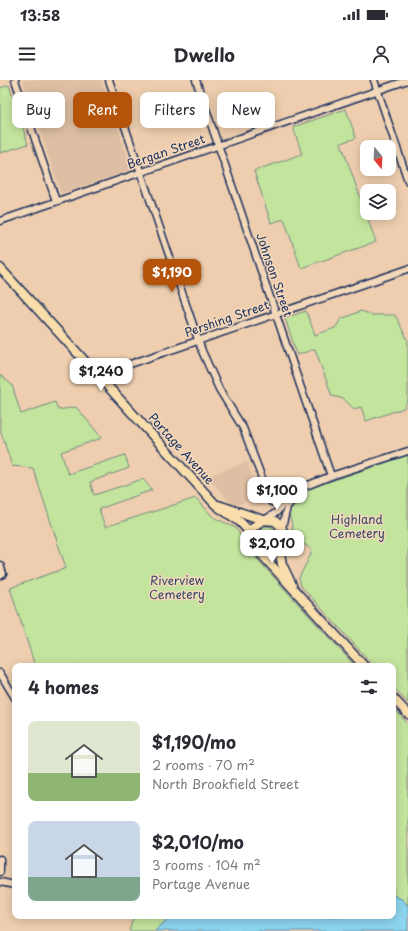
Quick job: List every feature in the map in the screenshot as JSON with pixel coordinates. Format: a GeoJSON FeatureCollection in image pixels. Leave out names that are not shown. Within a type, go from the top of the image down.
{"type":"FeatureCollection","features":[{"type":"Feature","properties":{"kind":"main road","name":"Portage Avenue"},"geometry":{"type":"LineString","coordinates":[[0,268],[215,504],[227,515],[243,524],[250,535]]}},
{"type":"Feature","properties":{"kind":"main road","name":"Portage Avenue"},"geometry":{"type":"LineString","coordinates":[[215,504],[264,520]]}},
{"type":"Feature","properties":{"kind":"main road"},"geometry":{"type":"LineString","coordinates":[[296,592],[284,570],[279,550],[284,539],[282,528],[275,521],[264,520],[253,527],[250,535],[252,544],[262,554],[296,592],[361,663]]}},
{"type":"Feature","properties":{"kind":"main road"},"geometry":{"type":"LineString","coordinates":[[262,554],[267,555],[279,550]]}},
{"type":"Feature","properties":{"kind":"main road"},"geometry":{"type":"LineString","coordinates":[[396,701],[408,714]]}},
{"type":"Feature","properties":{"kind":"street"},"geometry":{"type":"LineString","coordinates":[[15,80],[56,201]]}},
{"type":"Feature","properties":{"kind":"street"},"geometry":{"type":"LineString","coordinates":[[109,80],[198,341],[213,377],[248,438],[271,502]]}},
{"type":"Feature","properties":{"kind":"street","name":"Johnson Street"},"geometry":{"type":"LineString","coordinates":[[196,80],[331,476]]}},
{"type":"Feature","properties":{"kind":"street"},"geometry":{"type":"LineString","coordinates":[[374,80],[408,181]]}},
{"type":"Feature","properties":{"kind":"street","name":"Bergan Street"},"geometry":{"type":"LineString","coordinates":[[0,221],[408,80]]}},
{"type":"Feature","properties":{"kind":"street","name":"Pershing Street"},"geometry":{"type":"LineString","coordinates":[[98,375],[408,269]]}},
{"type":"Feature","properties":{"kind":"street"},"geometry":{"type":"LineString","coordinates":[[264,520],[277,512],[286,499],[296,490],[331,476],[408,451]]}},
{"type":"Feature","properties":{"kind":"street"},"geometry":{"type":"LineString","coordinates":[[282,528],[284,514],[291,500],[310,485]]}},
{"type":"Feature","properties":{"kind":"street"},"geometry":{"type":"LineString","coordinates":[[0,565],[1,575]]}},
{"type":"Feature","properties":{"kind":"street"},"geometry":{"type":"LineString","coordinates":[[0,673],[12,693]]}},
{"type":"Feature","properties":{"kind":"street"},"geometry":{"type":"LineString","coordinates":[[0,860],[0,872]]}},
{"type":"Feature","properties":{"kind":"street"},"geometry":{"type":"LineString","coordinates":[[0,882],[12,884]]}},
{"type":"Feature","properties":{"kind":"shaded area"},"geometry":{"type":"Polygon","coordinates":[[[23,80],[101,80],[105,92],[73,92],[73,128],[118,128],[132,170],[61,194],[39,128],[65,128],[65,92],[27,92],[23,80]]]}},
{"type":"Feature","properties":{"kind":"shaded area"},"geometry":{"type":"Polygon","coordinates":[[[247,462],[260,497],[233,506],[207,476],[247,462]]]}},
{"type":"Feature","properties":{"kind":"green space"},"geometry":{"type":"Polygon","coordinates":[[[9,85],[12,94],[12,128],[23,128],[28,144],[0,153],[0,88],[9,85]]]}},
{"type":"Feature","properties":{"kind":"green space"},"geometry":{"type":"Polygon","coordinates":[[[346,109],[356,138],[341,143],[360,197],[360,220],[368,220],[376,242],[301,268],[284,219],[271,223],[254,171],[302,154],[293,127],[346,109]]]}},
{"type":"Feature","properties":{"kind":"green space"},"geometry":{"type":"Polygon","coordinates":[[[306,311],[315,335],[335,328],[341,319],[361,311],[372,315],[395,315],[408,341],[408,400],[404,408],[366,421],[361,407],[354,409],[344,399],[332,396],[315,349],[297,355],[285,318],[306,311]]]}},
{"type":"Feature","properties":{"kind":"green space","name":"Riverview Cemetery"},"geometry":{"type":"Polygon","coordinates":[[[0,375],[12,385],[21,414],[55,402],[58,410],[76,407],[102,438],[61,452],[68,474],[125,455],[129,468],[90,482],[94,495],[143,479],[152,490],[99,509],[105,527],[196,498],[213,517],[236,528],[249,550],[352,663],[34,663],[10,588],[66,568],[33,468],[12,466],[0,429],[0,375]]]}},
{"type":"Feature","properties":{"kind":"green space","name":"Highland Cemetery"},"geometry":{"type":"Polygon","coordinates":[[[408,455],[408,703],[396,690],[396,663],[371,663],[301,586],[299,578],[311,554],[311,550],[295,538],[290,518],[287,513],[296,499],[310,488],[408,455]]]}},
{"type":"Feature","properties":{"kind":"green space"},"geometry":{"type":"Polygon","coordinates":[[[267,526],[275,529],[278,537],[275,545],[267,548],[259,545],[256,537],[259,529],[267,526]]]}},
{"type":"Feature","properties":{"kind":"green space"},"geometry":{"type":"Polygon","coordinates":[[[396,710],[408,724],[408,906],[403,900],[396,896],[396,710]]]}},
{"type":"Feature","properties":{"kind":"green space"},"geometry":{"type":"Polygon","coordinates":[[[133,919],[168,919],[155,931],[129,931],[133,919]]]}},
{"type":"Feature","properties":{"kind":"water"},"geometry":{"type":"Polygon","coordinates":[[[396,896],[403,900],[408,906],[408,931],[155,931],[168,919],[396,919],[396,896]]]}}]}
